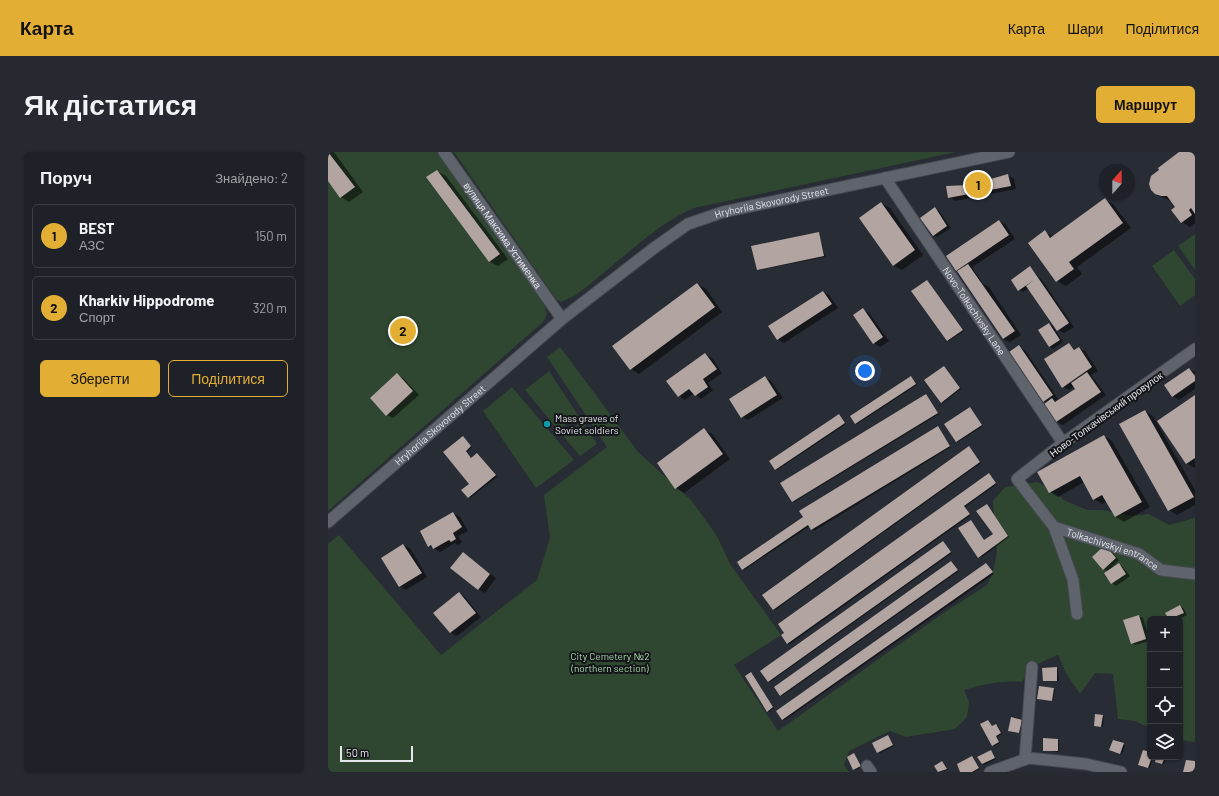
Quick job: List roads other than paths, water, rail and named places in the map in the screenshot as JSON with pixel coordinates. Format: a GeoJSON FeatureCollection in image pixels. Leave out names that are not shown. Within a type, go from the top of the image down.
{"type":"FeatureCollection","features":[{"type":"Feature","properties":{"kind":"street","name":"вулиця Максима Устименка"},"geometry":{"type":"LineString","coordinates":[[444,152],[562,319]]}},
{"type":"Feature","properties":{"kind":"street","name":"Hryhoriia Skovorody Street"},"geometry":{"type":"LineString","coordinates":[[328,522],[562,319],[654,248],[688,224],[723,212],[1009,152]]}},
{"type":"Feature","properties":{"kind":"street","name":"Novo-Tolkachivsky Lane"},"geometry":{"type":"LineString","coordinates":[[886,178],[1063,444]]}},
{"type":"Feature","properties":{"kind":"street","name":"Ново-Толкачівський провулок"},"geometry":{"type":"LineString","coordinates":[[1017,479],[1195,349]]}},
{"type":"Feature","properties":{"kind":"street","name":"Tolkachivskyi entrance"},"geometry":{"type":"LineString","coordinates":[[1017,479],[1054,527],[1073,580],[1077,614]]}},
{"type":"Feature","properties":{"kind":"street","name":"Tolkachivskyi entrance"},"geometry":{"type":"LineString","coordinates":[[1054,527],[1139,554],[1161,570],[1195,574]]}},
{"type":"Feature","properties":{"kind":"street"},"geometry":{"type":"LineString","coordinates":[[1025,759],[1032,667]]}},
{"type":"Feature","properties":{"kind":"street"},"geometry":{"type":"LineString","coordinates":[[990,772],[1029,758],[1086,768],[1120,772]]}},
{"type":"Feature","properties":{"kind":"place","name":"BEST"},"geometry":{"type":"Point","coordinates":[978,185]}},
{"type":"Feature","properties":{"kind":"place","name":"Kharkiv Hippodrome"},"geometry":{"type":"Point","coordinates":[403,331]}},
{"type":"Feature","properties":{"kind":"place","name":"Mass graves of Soviet soldiers"},"geometry":{"type":"Point","coordinates":[547,424]}},
{"type":"Feature","properties":{"kind":"park label","name":"City Cemetery №2 (northern section)"},"geometry":{"type":"Point","coordinates":[610,662]}}]}
